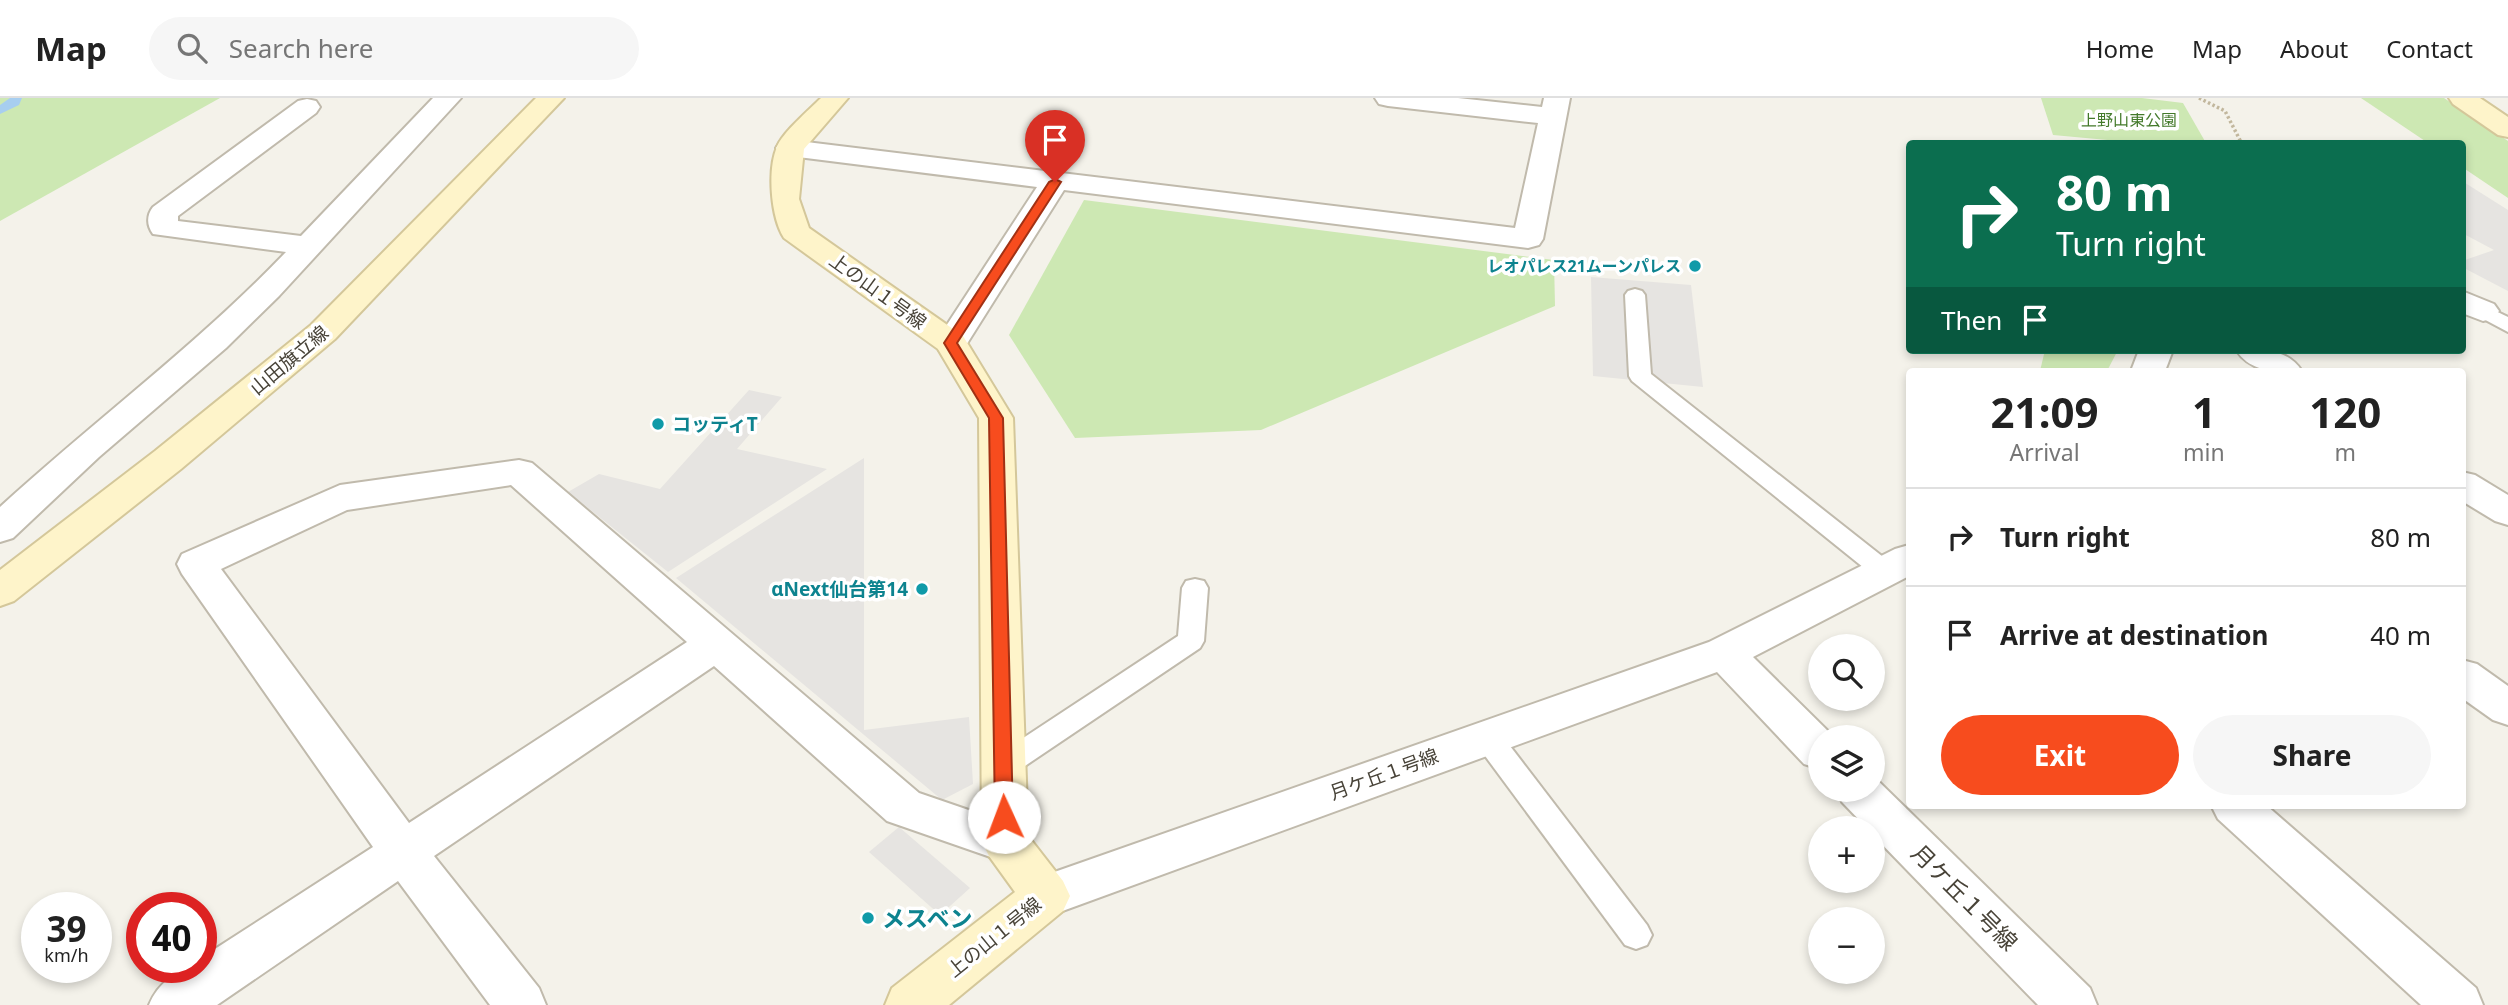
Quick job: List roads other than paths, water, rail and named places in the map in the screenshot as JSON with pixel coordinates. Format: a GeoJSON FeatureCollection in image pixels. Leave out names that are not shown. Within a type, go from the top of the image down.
{"type":"FeatureCollection","features":[{"type":"Feature","properties":{"kind":"street"},"geometry":{"type":"LineString","coordinates":[[0,529],[86,449],[214,341],[268,289],[448,98]]}},
{"type":"Feature","properties":{"kind":"street","name":"山田旗立線"},"geometry":{"type":"LineString","coordinates":[[0,591],[168,460],[323,332],[551,98]]}},
{"type":"Feature","properties":{"kind":"street"},"geometry":{"type":"LineString","coordinates":[[790,148],[835,98]]}},
{"type":"Feature","properties":{"kind":"street"},"geometry":{"type":"LineString","coordinates":[[790,148],[1528,239],[1556,108],[1388,98]]}},
{"type":"Feature","properties":{"kind":"street"},"geometry":{"type":"LineString","coordinates":[[2462,98],[2508,129]]}},
{"type":"Feature","properties":{"kind":"street"},"geometry":{"type":"LineString","coordinates":[[307,107],[163,213],[164,228],[308,246]]}},
{"type":"Feature","properties":{"kind":"street","name":"上の山１号線"},"geometry":{"type":"LineString","coordinates":[[790,148],[785,199],[795,232],[951,343],[996,418],[1004,842],[1046,896],[910,1005]]}},
{"type":"Feature","properties":{"kind":"street"},"geometry":{"type":"LineString","coordinates":[[951,343],[1055,182]]}},
{"type":"Feature","properties":{"kind":"street"},"geometry":{"type":"LineString","coordinates":[[2259,354],[2280,368]]}},
{"type":"Feature","properties":{"kind":"street"},"geometry":{"type":"LineString","coordinates":[[521,1005],[403,852],[196,564],[340,498],[519,472],[903,807],[1004,842]]}},
{"type":"Feature","properties":{"kind":"street"},"geometry":{"type":"LineString","coordinates":[[2466,486],[2508,512]]}},
{"type":"Feature","properties":{"kind":"street","name":"月ケ丘１号線"},"geometry":{"type":"LineString","coordinates":[[1046,896],[1724,653],[1896,564]]}},
{"type":"Feature","properties":{"kind":"street"},"geometry":{"type":"LineString","coordinates":[[174,1005],[715,644]]}},
{"type":"Feature","properties":{"kind":"street"},"geometry":{"type":"LineString","coordinates":[[1724,653],[1808,739]]}},
{"type":"Feature","properties":{"kind":"street"},"geometry":{"type":"LineString","coordinates":[[2466,679],[2508,708]]}},
{"type":"Feature","properties":{"kind":"street","name":"月ケ丘１号線"},"geometry":{"type":"LineString","coordinates":[[1871,802],[2072,1005]]}},
{"type":"Feature","properties":{"kind":"street"},"geometry":{"type":"LineString","coordinates":[[2238,809],[2458,1005]]}},
{"type":"Feature","properties":{"kind":"lane"},"geometry":{"type":"LineString","coordinates":[[1635,295],[1640,376],[1896,564]]}},
{"type":"Feature","properties":{"kind":"lane"},"geometry":{"type":"LineString","coordinates":[[1003,766],[1191,641],[1195,588]]}},
{"type":"Feature","properties":{"kind":"lane"},"geometry":{"type":"LineString","coordinates":[[1487,737],[1636,935]]}},
{"type":"Feature","properties":{"kind":"waterway"},"geometry":{"type":"LineString","coordinates":[[0,110],[15,102],[16,98]]}},
{"type":"Feature","properties":{"kind":"place","name":"レオパレス21ムーンパレス"},"geometry":{"type":"Point","coordinates":[1695,266]}},
{"type":"Feature","properties":{"kind":"place","name":"コッティT"},"geometry":{"type":"Point","coordinates":[658,424]}},
{"type":"Feature","properties":{"kind":"place","name":"αNext仙台第14"},"geometry":{"type":"Point","coordinates":[922,589]}},
{"type":"Feature","properties":{"kind":"place","name":"メスベン"},"geometry":{"type":"Point","coordinates":[868,918]}},
{"type":"Feature","properties":{"kind":"park label","name":"上野山東公園"},"geometry":{"type":"Point","coordinates":[2129,120]}}]}
